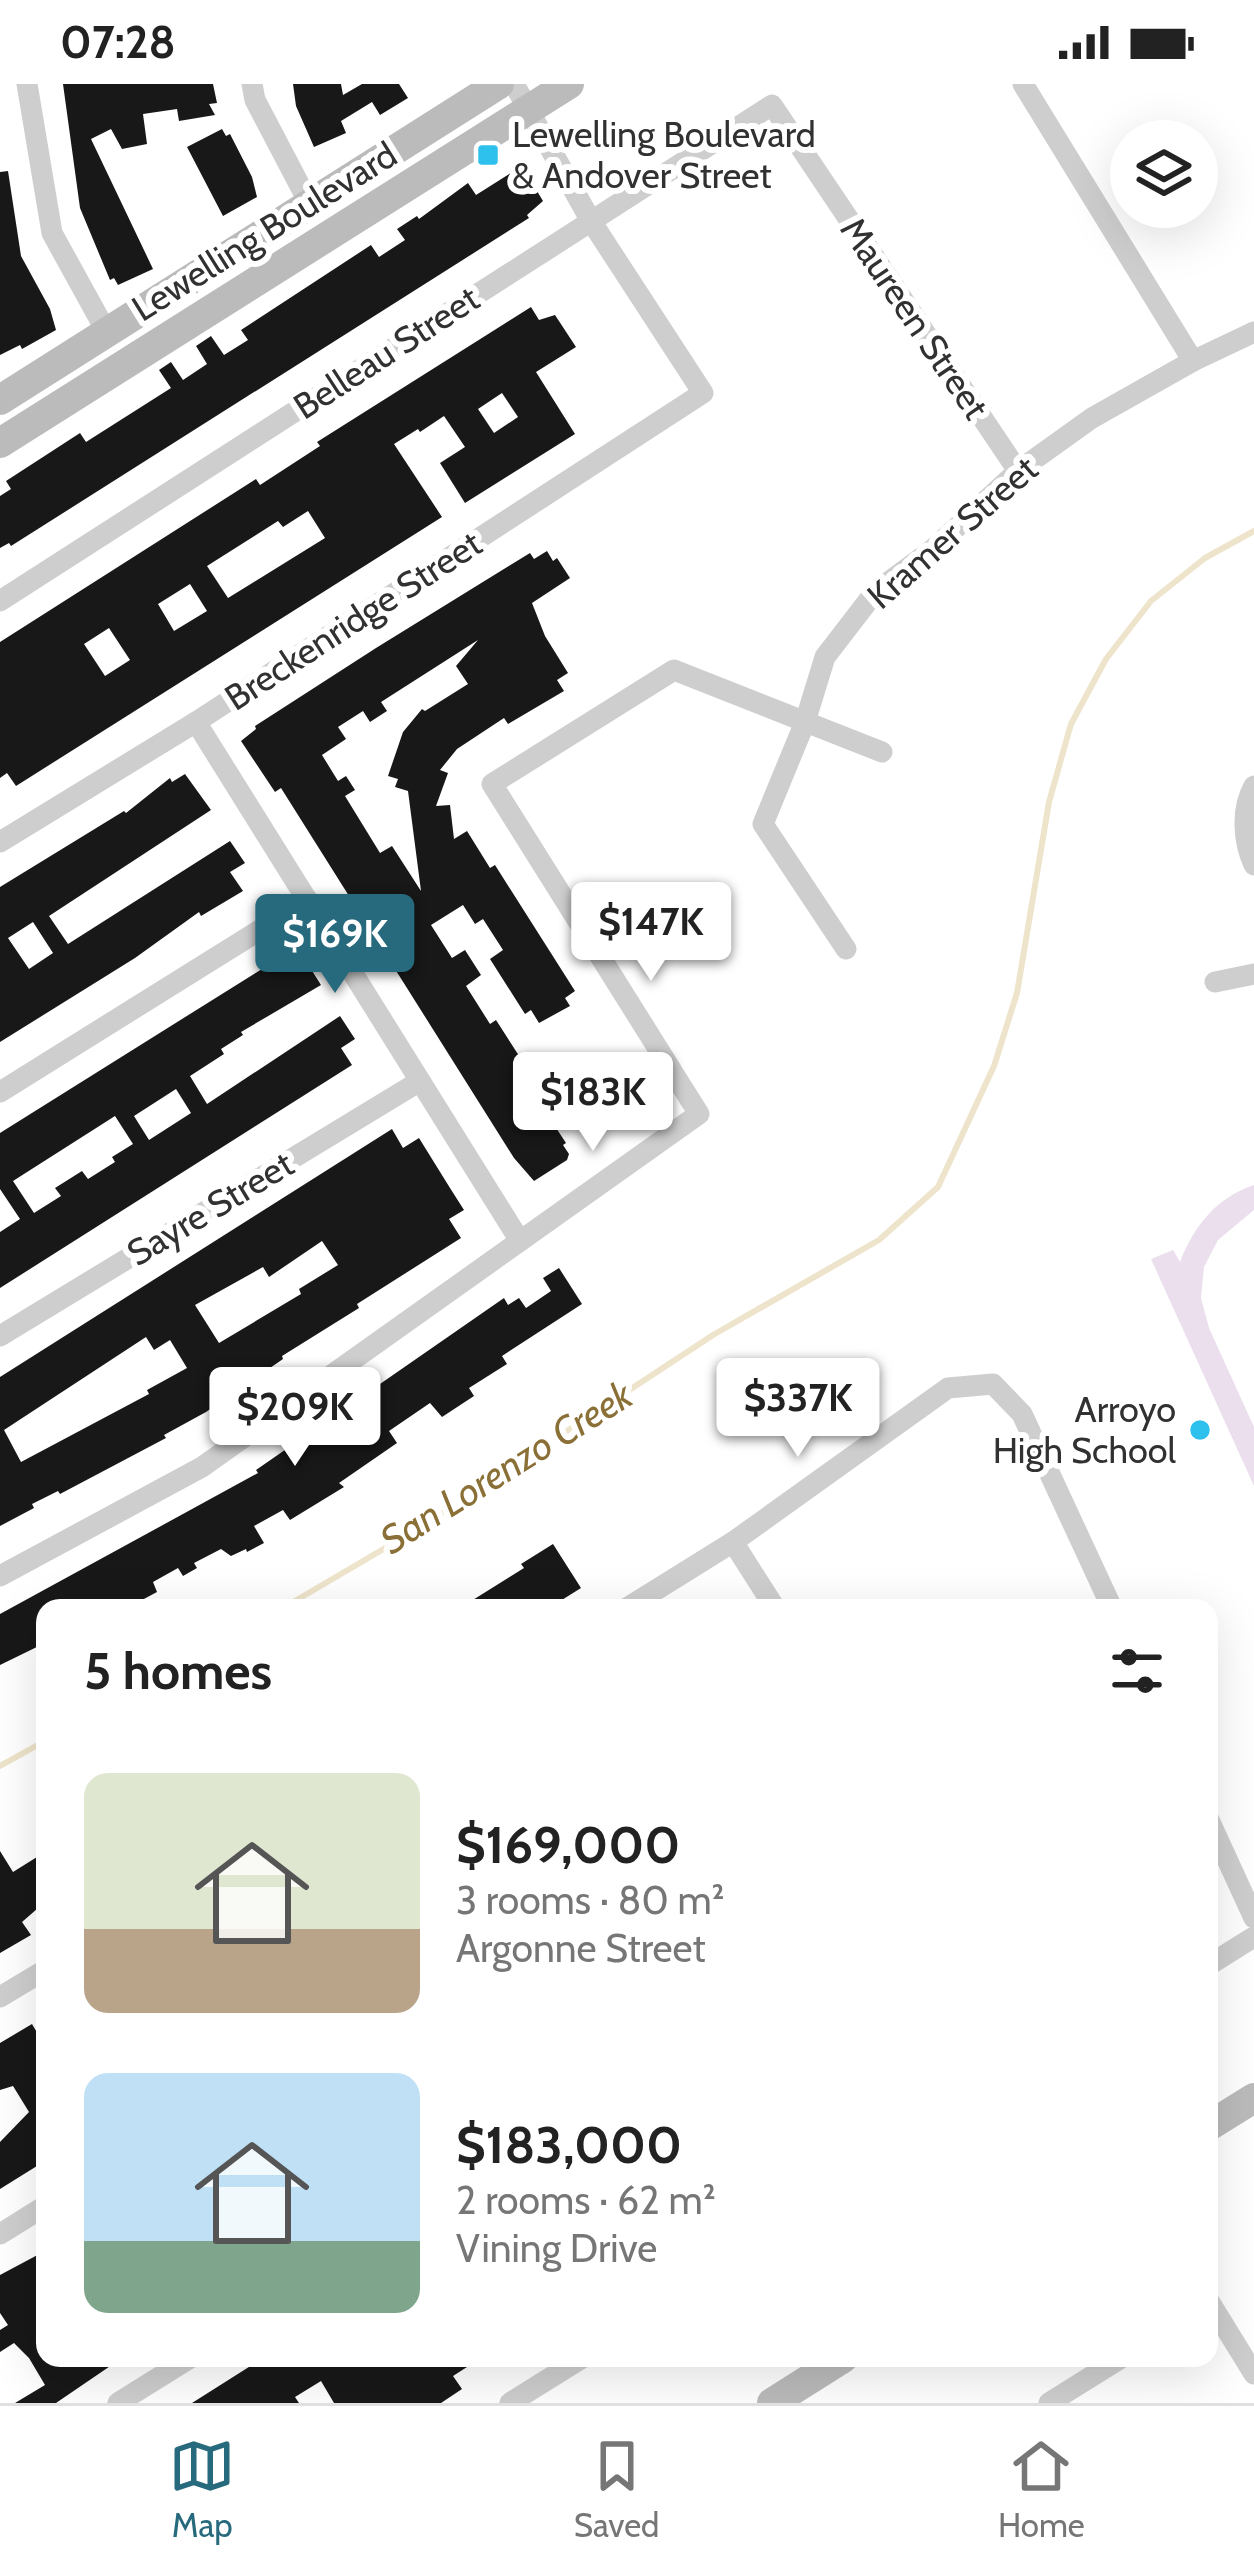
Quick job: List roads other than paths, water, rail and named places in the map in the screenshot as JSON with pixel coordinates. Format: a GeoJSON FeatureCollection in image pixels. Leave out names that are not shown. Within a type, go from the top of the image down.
{"type":"FeatureCollection","features":[{"type":"Feature","properties":{"kind":"main road","name":"Lewelling Boulevard"},"geometry":{"type":"LineString","coordinates":[[0,400],[500,84]]}},
{"type":"Feature","properties":{"kind":"main road","name":"Lewelling Boulevard"},"geometry":{"type":"LineString","coordinates":[[0,443],[522,97],[569,84]]}},
{"type":"Feature","properties":{"kind":"main road"},"geometry":{"type":"LineString","coordinates":[[1218,2120],[1254,2098]]}},
{"type":"Feature","properties":{"kind":"main road"},"geometry":{"type":"LineString","coordinates":[[772,2403],[829,2367]]}},
{"type":"Feature","properties":{"kind":"street"},"geometry":{"type":"LineString","coordinates":[[27,84],[52,233],[106,331]]}},
{"type":"Feature","properties":{"kind":"street"},"geometry":{"type":"LineString","coordinates":[[252,84],[255,100],[309,203]]}},
{"type":"Feature","properties":{"kind":"street"},"geometry":{"type":"LineString","coordinates":[[1023,84],[1193,361]]}},
{"type":"Feature","properties":{"kind":"street"},"geometry":{"type":"LineString","coordinates":[[522,97],[591,221]]}},
{"type":"Feature","properties":{"kind":"street","name":"Belleau Street"},"geometry":{"type":"LineString","coordinates":[[0,601],[772,105]]}},
{"type":"Feature","properties":{"kind":"street","name":"Maureen Street"},"geometry":{"type":"LineString","coordinates":[[772,105],[1018,471]]}},
{"type":"Feature","properties":{"kind":"street","name":"Breckenridge Street"},"geometry":{"type":"LineString","coordinates":[[0,842],[196,722],[703,393],[591,221]]}},
{"type":"Feature","properties":{"kind":"street","name":"Kramer Street"},"geometry":{"type":"LineString","coordinates":[[846,949],[763,824],[805,722],[825,657],[875,592],[932,550],[1018,471],[1092,418],[1254,332]]}},
{"type":"Feature","properties":{"kind":"street"},"geometry":{"type":"LineString","coordinates":[[0,1576],[202,1467],[699,1114],[492,784],[674,670],[882,752]]}},
{"type":"Feature","properties":{"kind":"street"},"geometry":{"type":"LineString","coordinates":[[196,722],[520,1241]]}},
{"type":"Feature","properties":{"kind":"street"},"geometry":{"type":"LineString","coordinates":[[1254,786],[1245,801],[1247,850],[1254,865]]}},
{"type":"Feature","properties":{"kind":"street"},"geometry":{"type":"LineString","coordinates":[[0,1092],[308,900]]}},
{"type":"Feature","properties":{"kind":"street"},"geometry":{"type":"LineString","coordinates":[[1215,982],[1254,974]]}},
{"type":"Feature","properties":{"kind":"street","name":"Sayre Street"},"geometry":{"type":"LineString","coordinates":[[0,1336],[420,1081]]}},
{"type":"Feature","properties":{"kind":"street"},"geometry":{"type":"LineString","coordinates":[[641,1599],[733,1542],[947,1388],[992,1384],[1022,1414],[1108,1599]]}},
{"type":"Feature","properties":{"kind":"street"},"geometry":{"type":"LineString","coordinates":[[733,1542],[769,1599]]}},
{"type":"Feature","properties":{"kind":"street"},"geometry":{"type":"LineString","coordinates":[[1218,1840],[1254,1918]]}},
{"type":"Feature","properties":{"kind":"street"},"geometry":{"type":"LineString","coordinates":[[1218,1959],[1254,1937]]}},
{"type":"Feature","properties":{"kind":"street"},"geometry":{"type":"LineString","coordinates":[[0,1997],[36,1975]]}},
{"type":"Feature","properties":{"kind":"street"},"geometry":{"type":"LineString","coordinates":[[0,2234],[36,2212]]}},
{"type":"Feature","properties":{"kind":"street"},"geometry":{"type":"LineString","coordinates":[[1218,2316],[1254,2374]]}},
{"type":"Feature","properties":{"kind":"street"},"geometry":{"type":"LineString","coordinates":[[118,2403],[176,2367]]}},
{"type":"Feature","properties":{"kind":"street"},"geometry":{"type":"LineString","coordinates":[[510,2403],[568,2367]]}},
{"type":"Feature","properties":{"kind":"street"},"geometry":{"type":"LineString","coordinates":[[1049,2403],[1107,2367]]}},
{"type":"Feature","properties":{"kind":"waterway","name":"San Lorenzo Creek"},"geometry":{"type":"LineString","coordinates":[[298,1599],[421,1527],[713,1335],[879,1240],[938,1187],[994,1066],[1017,993],[1049,802],[1071,724],[1106,659],[1151,601],[1205,558],[1254,531]]}},
{"type":"Feature","properties":{"kind":"waterway","name":"San Lorenzo Creek"},"geometry":{"type":"LineString","coordinates":[[0,1766],[36,1746]]}},
{"type":"Feature","properties":{"kind":"place","name":"Lewelling Boulevard & Andover Street"},"geometry":{"type":"Point","coordinates":[488,155]}},
{"type":"Feature","properties":{"kind":"place","name":"Arroyo High School"},"geometry":{"type":"Point","coordinates":[1200,1430]}}]}
